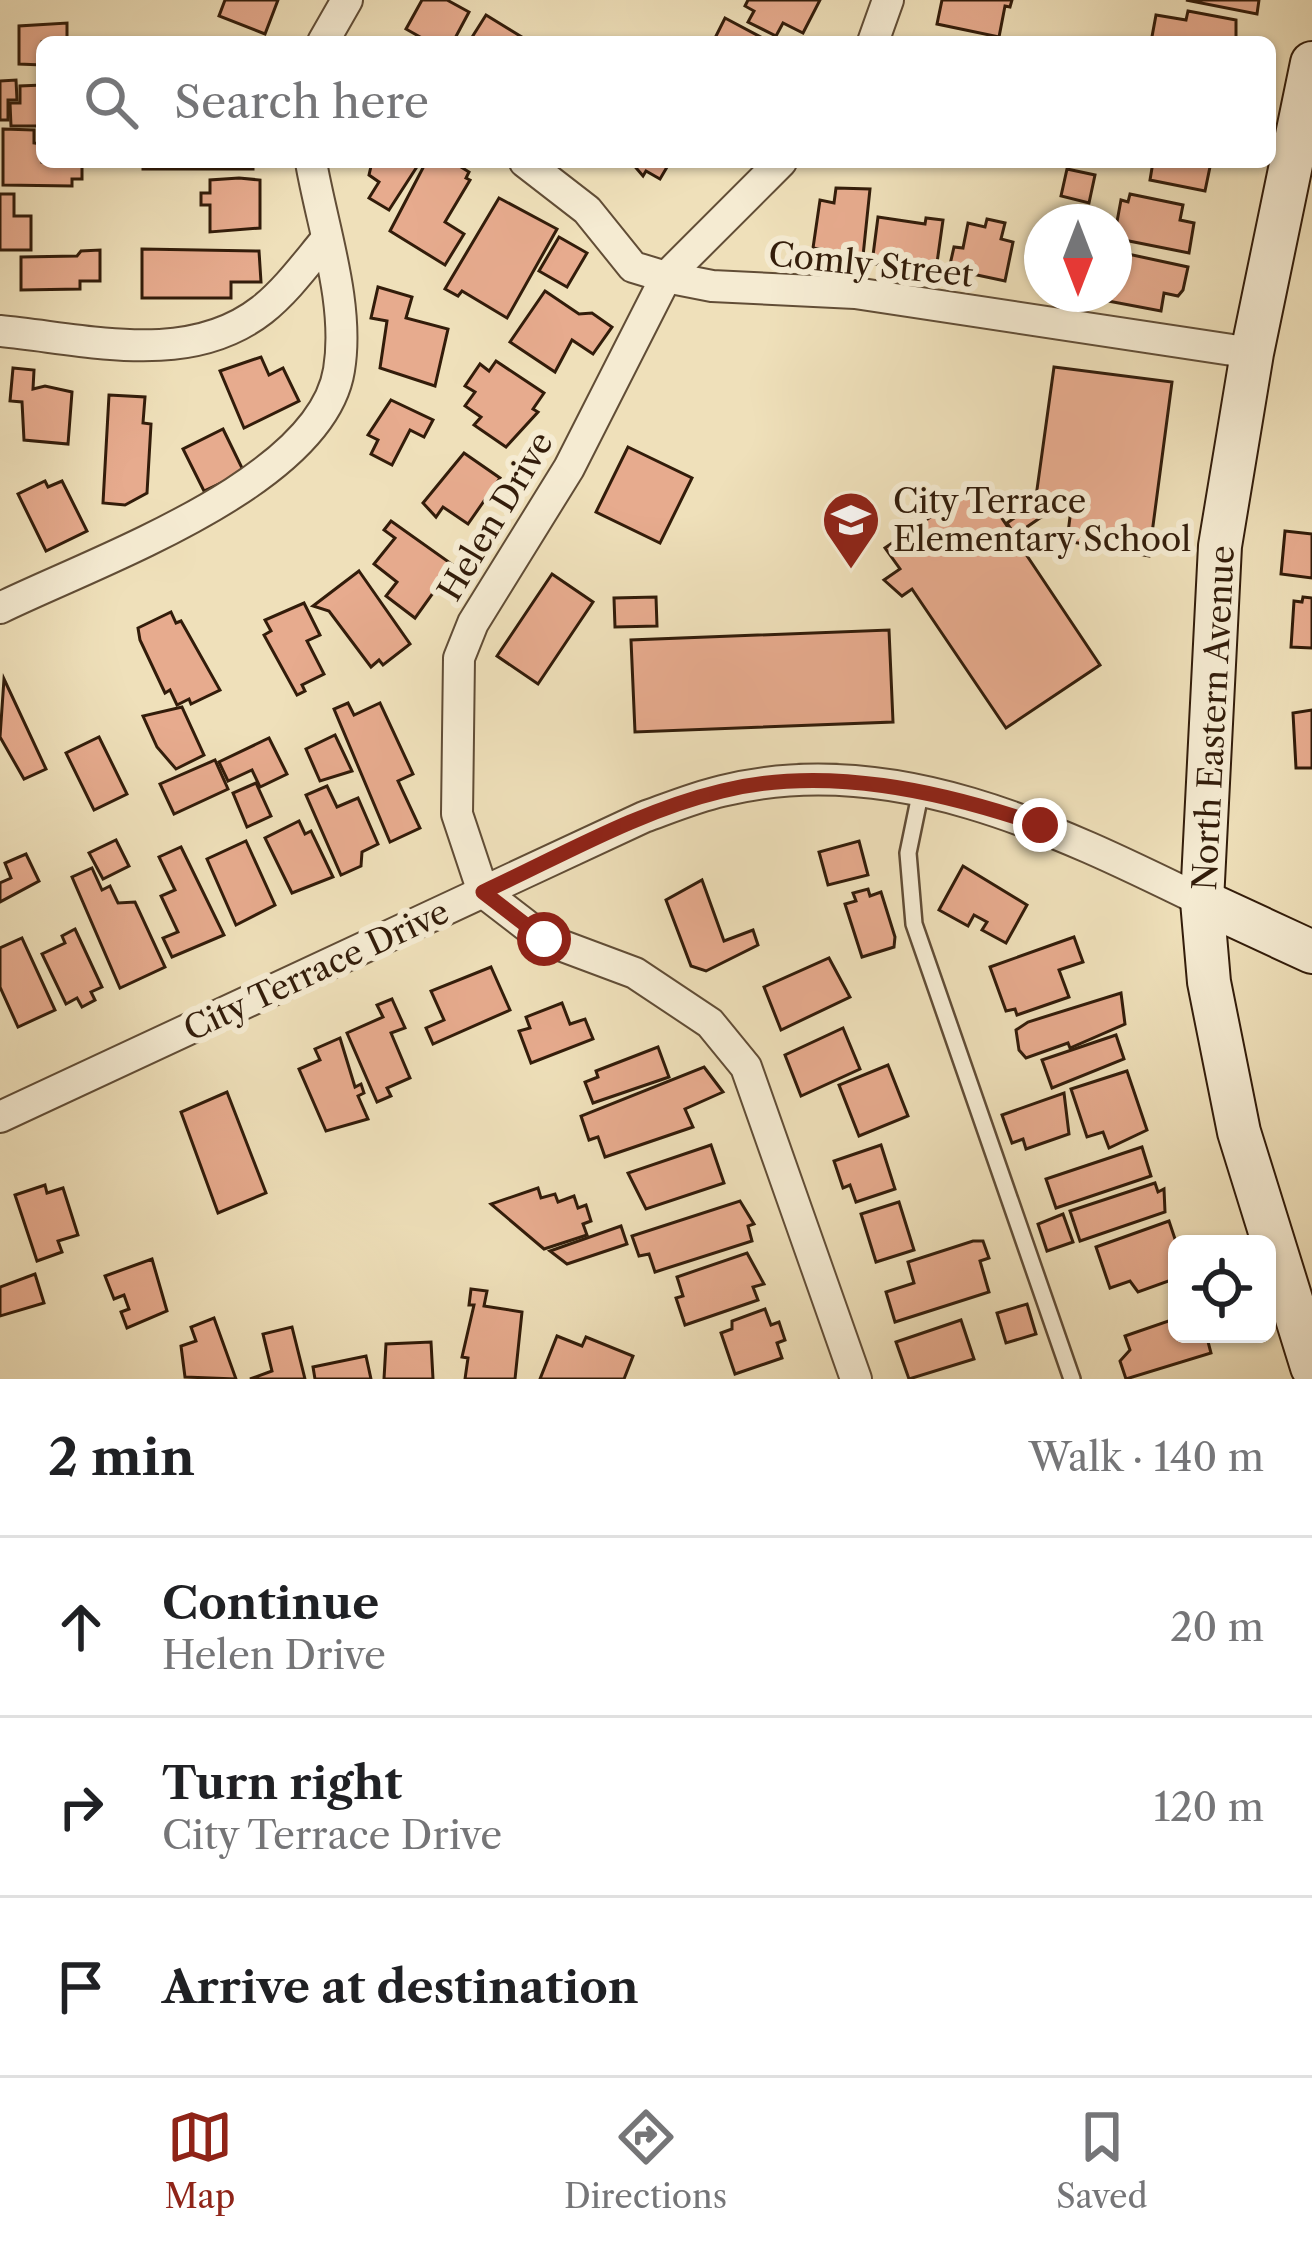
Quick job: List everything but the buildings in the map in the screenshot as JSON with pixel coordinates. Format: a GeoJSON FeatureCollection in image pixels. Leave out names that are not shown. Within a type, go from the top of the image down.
{"type":"FeatureCollection","features":[{"type":"Feature","properties":{"kind":"main road","name":"North Eastern Avenue"},"geometry":{"type":"LineString","coordinates":[[1312,63],[1306,123],[1252,353],[1220,546],[1202,901],[1210,982],[1239,1132],[1312,1366]]}},
{"type":"Feature","properties":{"kind":"main road","name":"City Terrace Drive"},"geometry":{"type":"LineString","coordinates":[[1202,901],[1312,952]]}},
{"type":"Feature","properties":{"kind":"street"},"geometry":{"type":"LineString","coordinates":[[331,36],[347,0]]}},
{"type":"Feature","properties":{"kind":"street"},"geometry":{"type":"LineString","coordinates":[[875,36],[888,0]]}},
{"type":"Feature","properties":{"kind":"street"},"geometry":{"type":"LineString","coordinates":[[0,608],[244,489],[309,437],[339,372],[341,339],[312,168]]}},
{"type":"Feature","properties":{"kind":"street","name":"Comly Street"},"geometry":{"type":"LineString","coordinates":[[533,168],[586,210],[633,267],[666,278],[712,286],[855,293],[1252,353]]}},
{"type":"Feature","properties":{"kind":"street","name":"Helen Drive"},"geometry":{"type":"LineString","coordinates":[[483,892],[457,814],[459,658],[473,623],[569,468],[666,278],[775,168]]}},
{"type":"Feature","properties":{"kind":"street"},"geometry":{"type":"LineString","coordinates":[[0,331],[163,346],[197,342],[260,311],[325,241]]}},
{"type":"Feature","properties":{"kind":"street","name":"City Terrace Drive"},"geometry":{"type":"LineString","coordinates":[[0,1117],[644,817],[724,790],[789,782],[920,790],[1040,825],[1202,901]]}},
{"type":"Feature","properties":{"kind":"street"},"geometry":{"type":"LineString","coordinates":[[483,892],[544,939],[635,973],[710,1022],[746,1067],[856,1379]]}},
{"type":"Feature","properties":{"kind":"lane"},"geometry":{"type":"LineString","coordinates":[[920,790],[908,854],[914,924],[1072,1379]]}},
{"type":"Feature","properties":{"kind":"place","name":"City Terrace Elementary School"},"geometry":{"type":"Point","coordinates":[851,571]}},
{"type":"Feature","properties":{"kind":"route"},"geometry":{"type":"LineString","coordinates":[[544,939],[483,892],[644,817],[724,790],[789,782],[920,790],[1040,825]]}}]}
